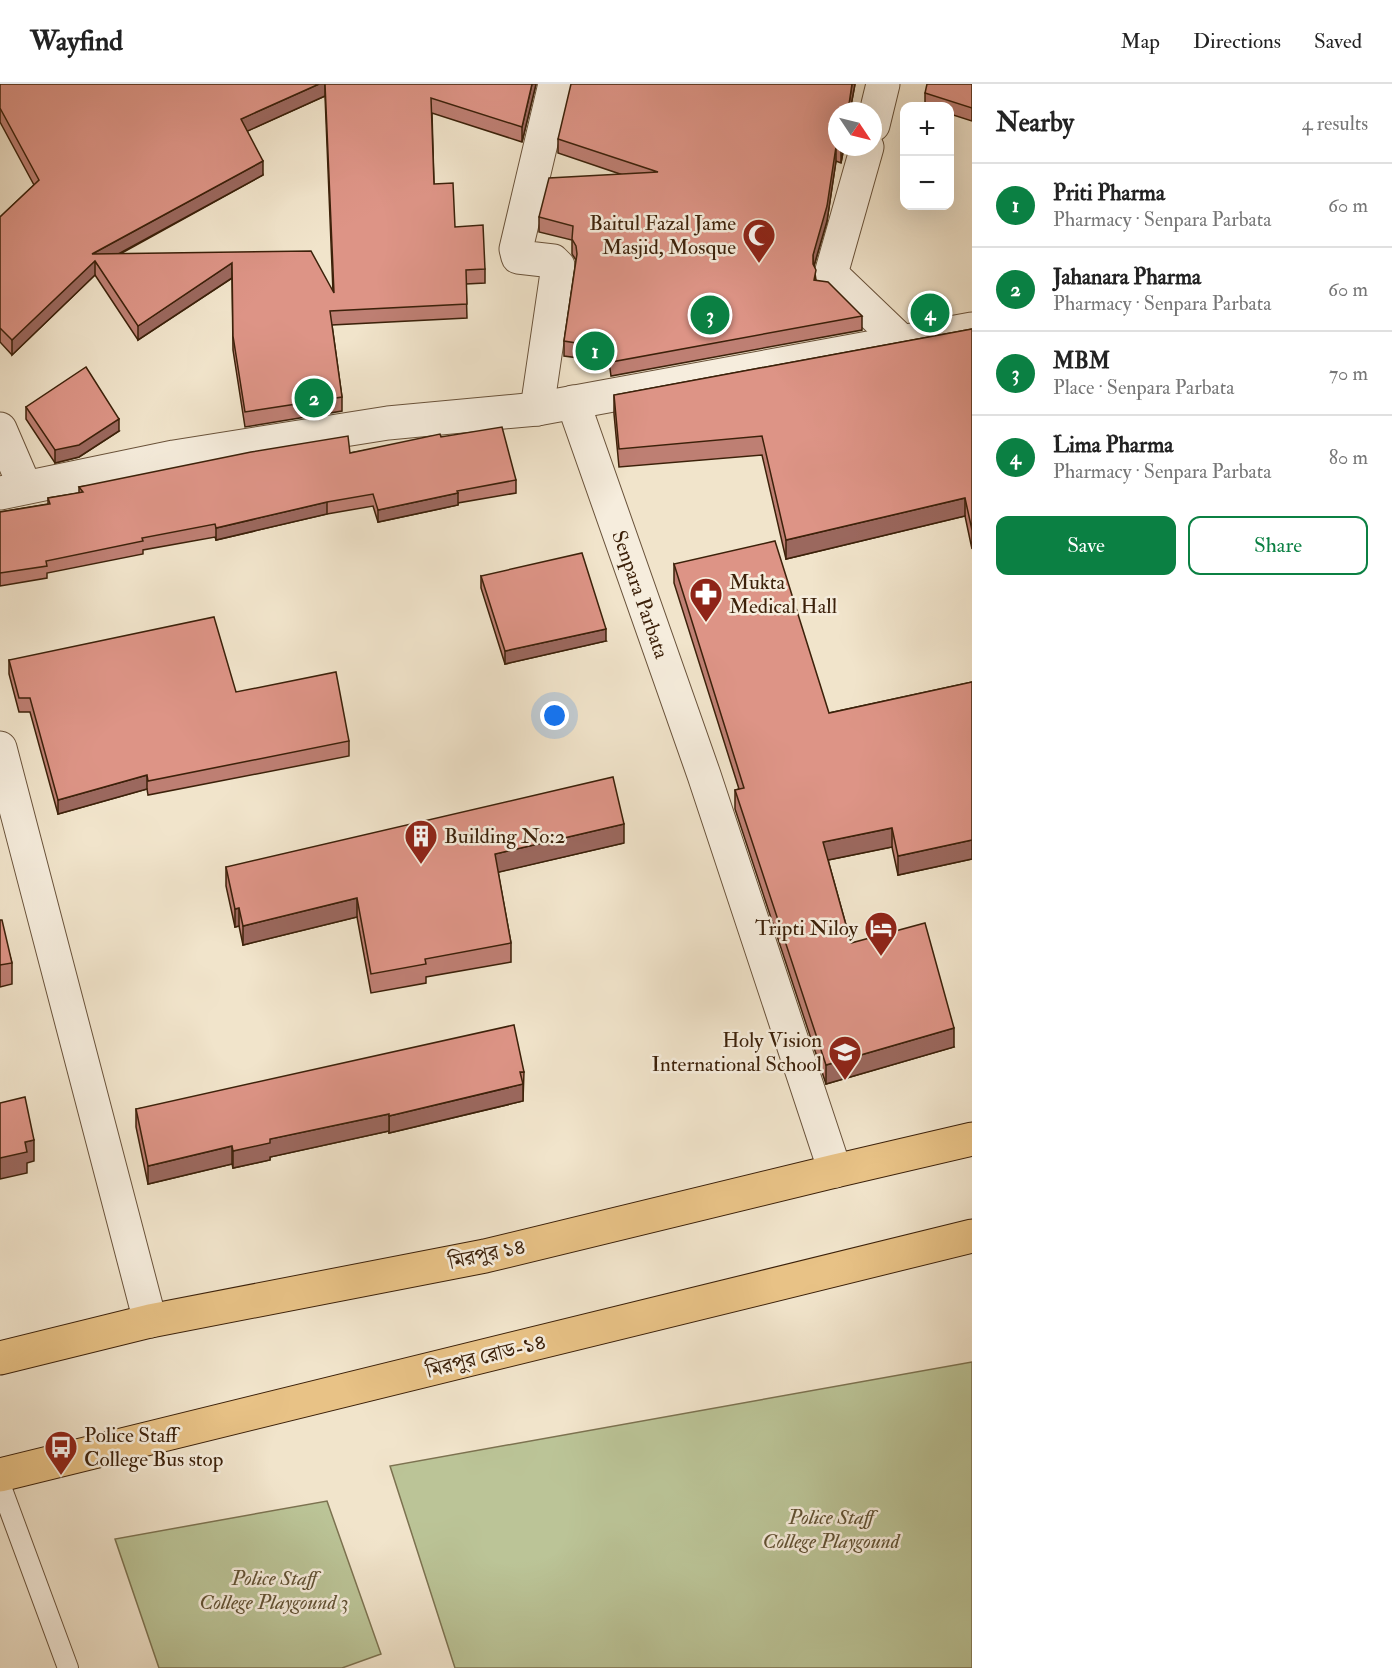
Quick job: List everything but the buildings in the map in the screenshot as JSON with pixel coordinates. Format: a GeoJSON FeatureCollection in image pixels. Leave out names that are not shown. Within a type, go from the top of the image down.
{"type":"FeatureCollection","features":[{"type":"Feature","properties":{"kind":"main road","name":"মিরপুর ১৪"},"geometry":{"type":"LineString","coordinates":[[0,1358],[150,1321],[485,1256],[972,1139]]}},
{"type":"Feature","properties":{"kind":"main road","name":"মিরপুর রোড-১৪"},"geometry":{"type":"LineString","coordinates":[[0,1475],[972,1236]]}},
{"type":"Feature","properties":{"kind":"street"},"geometry":{"type":"LineString","coordinates":[[537,409],[558,266],[554,261],[518,256],[516,249],[555,84]]}},
{"type":"Feature","properties":{"kind":"street"},"geometry":{"type":"LineString","coordinates":[[879,102],[883,84]]}},
{"type":"Feature","properties":{"kind":"street"},"geometry":{"type":"LineString","coordinates":[[864,156],[831,274],[902,342]]}},
{"type":"Feature","properties":{"kind":"street"},"geometry":{"type":"LineString","coordinates":[[0,429],[13,490],[174,457],[366,427],[537,409],[972,329]]}},
{"type":"Feature","properties":{"kind":"street","name":"Senpara Parbata"},"geometry":{"type":"LineString","coordinates":[[573,402],[704,775],[835,1171]]}},
{"type":"Feature","properties":{"kind":"street"},"geometry":{"type":"LineString","coordinates":[[0,748],[150,1321]]}},
{"type":"Feature","properties":{"kind":"lane"},"geometry":{"type":"LineString","coordinates":[[0,1484],[68,1668]]}},
{"type":"Feature","properties":{"kind":"green space","name":"Police Staff College Playgound"},"geometry":{"type":"Polygon","coordinates":[[[972,1362],[972,1668],[455,1668],[390,1466],[972,1362]]]}},
{"type":"Feature","properties":{"kind":"green space","name":"Police Staff College Playgound 3"},"geometry":{"type":"Polygon","coordinates":[[[327,1501],[381,1654],[342,1668],[159,1668],[115,1539],[327,1501]]]}},
{"type":"Feature","properties":{"kind":"place","name":"Baitul Fazal Jame Masjid, Mosque"},"geometry":{"type":"Point","coordinates":[759,264]}},
{"type":"Feature","properties":{"kind":"place","name":"Lima Pharma"},"geometry":{"type":"Point","coordinates":[930,313]}},
{"type":"Feature","properties":{"kind":"place","name":"MBM"},"geometry":{"type":"Point","coordinates":[710,315]}},
{"type":"Feature","properties":{"kind":"place","name":"Priti Pharma"},"geometry":{"type":"Point","coordinates":[595,351]}},
{"type":"Feature","properties":{"kind":"place","name":"Jahanara Pharma"},"geometry":{"type":"Point","coordinates":[314,398]}},
{"type":"Feature","properties":{"kind":"place","name":"Mukta Medical Hall"},"geometry":{"type":"Point","coordinates":[706,623]}},
{"type":"Feature","properties":{"kind":"place","name":"Building No:2"},"geometry":{"type":"Point","coordinates":[421,865]}},
{"type":"Feature","properties":{"kind":"place","name":"Tripti Niloy"},"geometry":{"type":"Point","coordinates":[881,957]}},
{"type":"Feature","properties":{"kind":"place","name":"Holy Vision International School"},"geometry":{"type":"Point","coordinates":[845,1081]}},
{"type":"Feature","properties":{"kind":"place","name":"Police Staff College Bus stop"},"geometry":{"type":"Point","coordinates":[61,1476]}}]}
